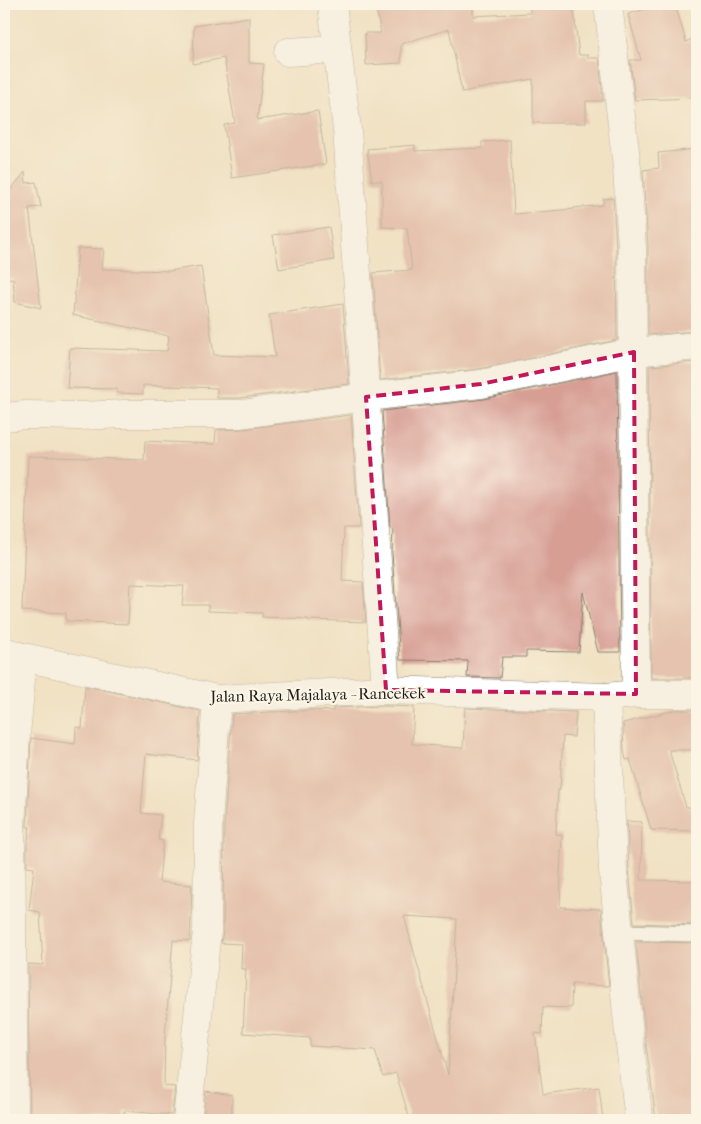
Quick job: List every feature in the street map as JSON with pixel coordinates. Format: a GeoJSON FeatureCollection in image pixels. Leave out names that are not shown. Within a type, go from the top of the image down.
{"type":"FeatureCollection","features":[{"type":"Feature","properties":{"kind":"street"},"geometry":{"type":"LineString","coordinates":[[332,4],[347,130],[386,690]]}},
{"type":"Feature","properties":{"kind":"street"},"geometry":{"type":"LineString","coordinates":[[608,4],[627,168],[632,248],[636,694]]}},
{"type":"Feature","properties":{"kind":"street"},"geometry":{"type":"LineString","coordinates":[[288,52],[337,49]]}},
{"type":"Feature","properties":{"kind":"street"},"geometry":{"type":"LineString","coordinates":[[4,416],[242,414],[481,384],[634,352],[697,346]]}},
{"type":"Feature","properties":{"kind":"street"},"geometry":{"type":"LineString","coordinates":[[13,654],[16,735],[11,828],[14,1120]]}},
{"type":"Feature","properties":{"kind":"street","name":"Jalan Raya Majalaya - Rancekek"},"geometry":{"type":"LineString","coordinates":[[13,654],[217,699],[386,690],[606,697],[636,694],[697,694]]}},
{"type":"Feature","properties":{"kind":"street"},"geometry":{"type":"LineString","coordinates":[[606,697],[613,870],[639,1120]]}},
{"type":"Feature","properties":{"kind":"street"},"geometry":{"type":"LineString","coordinates":[[187,1120],[207,931],[208,823],[217,699]]}},
{"type":"Feature","properties":{"kind":"lane"},"geometry":{"type":"LineString","coordinates":[[619,932],[697,934]]}},
{"type":"Feature","properties":{"kind":"highlighted area"},"geometry":{"type":"Polygon","coordinates":[[[634,352],[636,694],[386,690],[366,397],[481,384],[634,352]]]}},
{"type":"Feature","properties":{"kind":"building"},"geometry":{"type":"Polygon","coordinates":[[[375,4],[473,4],[473,16],[530,13],[530,4],[573,4],[579,55],[588,55],[588,58],[599,58],[603,101],[586,101],[586,123],[533,123],[533,79],[462,92],[449,29],[401,44],[401,63],[366,65],[365,33],[381,33],[375,4]]]}},
{"type":"Feature","properties":{"kind":"building"},"geometry":{"type":"Polygon","coordinates":[[[664,4],[675,4],[686,42],[694,38],[697,59],[697,98],[635,100],[630,60],[641,60],[628,14],[664,4]]]}},
{"type":"Feature","properties":{"kind":"building"},"geometry":{"type":"Polygon","coordinates":[[[249,17],[249,63],[264,64],[257,120],[318,111],[326,164],[232,178],[224,125],[235,123],[224,58],[193,64],[194,26],[249,17]]]}},
{"type":"Feature","properties":{"kind":"building"},"geometry":{"type":"Polygon","coordinates":[[[510,140],[514,214],[603,205],[603,199],[613,198],[616,249],[617,340],[479,369],[380,380],[373,273],[412,270],[407,228],[382,227],[382,181],[372,181],[367,149],[415,145],[415,151],[482,148],[482,142],[510,140]]]}},
{"type":"Feature","properties":{"kind":"building"},"geometry":{"type":"Polygon","coordinates":[[[697,149],[697,331],[648,335],[648,247],[643,170],[659,168],[658,153],[697,149]]]}},
{"type":"Feature","properties":{"kind":"building"},"geometry":{"type":"Polygon","coordinates":[[[25,172],[26,183],[36,182],[41,207],[29,208],[41,308],[15,302],[13,278],[4,279],[4,198],[25,172]]]}},
{"type":"Feature","properties":{"kind":"building"},"geometry":{"type":"Polygon","coordinates":[[[329,227],[334,260],[279,269],[273,235],[329,227]]]}},
{"type":"Feature","properties":{"kind":"building"},"geometry":{"type":"Polygon","coordinates":[[[78,248],[104,249],[102,269],[169,271],[201,266],[214,355],[275,357],[269,315],[343,304],[349,384],[240,398],[217,398],[217,388],[143,385],[143,394],[117,393],[117,389],[67,388],[70,348],[167,351],[169,336],[73,315],[78,248]]]}},
{"type":"Feature","properties":{"kind":"building"},"geometry":{"type":"Polygon","coordinates":[[[697,362],[697,616],[695,616],[694,678],[651,678],[649,366],[697,362]]]}},
{"type":"Feature","properties":{"kind":"building"},"geometry":{"type":"Polygon","coordinates":[[[617,371],[620,652],[598,652],[583,592],[579,652],[526,651],[526,657],[502,657],[500,678],[467,677],[468,661],[400,660],[392,553],[393,529],[390,528],[382,411],[484,399],[617,371]]]}},
{"type":"Feature","properties":{"kind":"building"},"geometry":{"type":"Polygon","coordinates":[[[351,415],[359,528],[344,528],[342,581],[363,582],[366,622],[262,617],[262,613],[208,611],[208,605],[182,605],[184,586],[130,584],[128,624],[66,621],[66,613],[22,611],[28,456],[144,460],[145,441],[215,444],[216,430],[243,429],[351,415]]]}},
{"type":"Feature","properties":{"kind":"building"},"geometry":{"type":"Polygon","coordinates":[[[85,686],[200,711],[197,760],[146,754],[141,813],[161,815],[158,840],[163,841],[159,882],[192,885],[190,941],[173,940],[165,1037],[164,1086],[175,1087],[172,1115],[124,1111],[124,1120],[30,1120],[28,964],[43,965],[40,912],[29,910],[34,868],[27,867],[27,846],[30,827],[27,827],[31,738],[75,744],[76,727],[82,728],[85,686]]]}},
{"type":"Feature","properties":{"kind":"building"},"geometry":{"type":"Polygon","coordinates":[[[414,707],[412,744],[463,748],[465,708],[576,712],[574,737],[563,736],[560,790],[558,790],[556,834],[562,835],[560,907],[601,909],[609,986],[572,984],[571,1008],[543,1007],[542,1034],[535,1033],[543,1094],[599,1087],[603,1120],[410,1120],[396,1073],[383,1077],[375,1050],[310,1046],[310,1038],[243,1033],[246,969],[241,969],[242,944],[221,943],[223,931],[224,824],[232,714],[313,710],[333,711],[333,708],[414,707]],[[404,916],[448,1075],[457,919],[404,916]]]}},
{"type":"Feature","properties":{"kind":"building"},"geometry":{"type":"Polygon","coordinates":[[[675,710],[697,710],[697,750],[669,750],[686,807],[697,807],[697,831],[651,830],[630,759],[626,760],[624,751],[623,723],[675,710]]]}},
{"type":"Feature","properties":{"kind":"building"},"geometry":{"type":"Polygon","coordinates":[[[627,821],[642,822],[641,880],[697,881],[697,925],[634,923],[627,821]]]}},
{"type":"Feature","properties":{"kind":"building"},"geometry":{"type":"Polygon","coordinates":[[[636,942],[697,943],[697,1120],[656,1120],[636,942]]]}},
{"type":"Feature","properties":{"kind":"building"},"geometry":{"type":"Polygon","coordinates":[[[206,1091],[232,1095],[232,1120],[203,1120],[206,1091]]]}}]}
